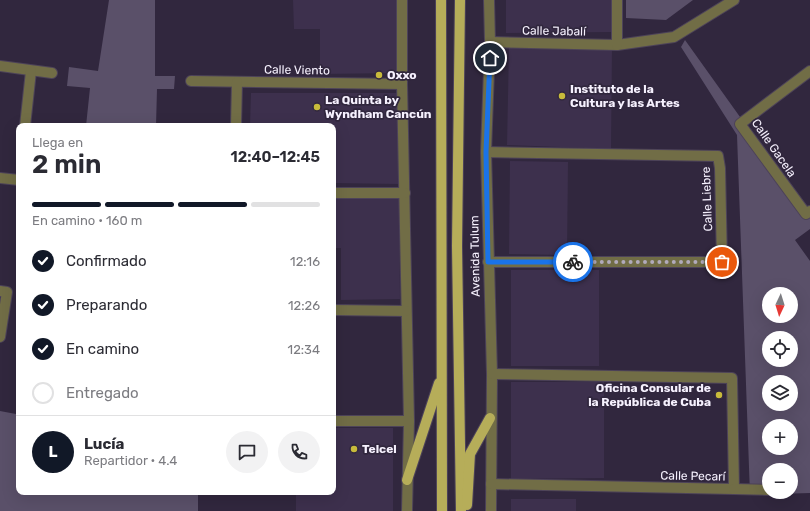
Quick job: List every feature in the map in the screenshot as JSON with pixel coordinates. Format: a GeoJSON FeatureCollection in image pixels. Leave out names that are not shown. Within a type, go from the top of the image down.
{"type":"FeatureCollection","features":[{"type":"Feature","properties":{"kind":"main road"},"geometry":{"type":"LineString","coordinates":[[440,0],[442,511]]}},
{"type":"Feature","properties":{"kind":"main road","name":"Avenida Tulum"},"geometry":{"type":"LineString","coordinates":[[460,0],[457,246],[461,511]]}},
{"type":"Feature","properties":{"kind":"main road"},"geometry":{"type":"LineString","coordinates":[[407,480],[442,373]]}},
{"type":"Feature","properties":{"kind":"main road"},"geometry":{"type":"LineString","coordinates":[[467,511],[470,454],[490,418]]}},
{"type":"Feature","properties":{"kind":"street"},"geometry":{"type":"LineString","coordinates":[[402,0],[402,84],[409,421],[407,511]]}},
{"type":"Feature","properties":{"kind":"street","name":"Avenida Tulum"},"geometry":{"type":"LineString","coordinates":[[489,0],[490,42],[486,152],[492,374],[490,418],[491,511]]}},
{"type":"Feature","properties":{"kind":"street"},"geometry":{"type":"LineString","coordinates":[[617,0],[617,45]]}},
{"type":"Feature","properties":{"kind":"street","name":"Calle Jabalí"},"geometry":{"type":"LineString","coordinates":[[490,42],[617,45],[674,37],[734,0]]}},
{"type":"Feature","properties":{"kind":"street"},"geometry":{"type":"LineString","coordinates":[[0,66],[52,73]]}},
{"type":"Feature","properties":{"kind":"street"},"geometry":{"type":"LineString","coordinates":[[25,123],[31,71]]}},
{"type":"Feature","properties":{"kind":"street","name":"Calle Gacela"},"geometry":{"type":"LineString","coordinates":[[810,71],[740,124],[806,214],[810,211]]}},
{"type":"Feature","properties":{"kind":"street","name":"Calle Viento"},"geometry":{"type":"LineString","coordinates":[[191,81],[402,84]]}},
{"type":"Feature","properties":{"kind":"street"},"geometry":{"type":"LineString","coordinates":[[236,123],[237,82]]}},
{"type":"Feature","properties":{"kind":"street","name":"Calle Liebre"},"geometry":{"type":"LineString","coordinates":[[486,152],[718,156],[720,168],[722,262],[488,262]]}},
{"type":"Feature","properties":{"kind":"street"},"geometry":{"type":"LineString","coordinates":[[0,178],[16,180]]}},
{"type":"Feature","properties":{"kind":"street"},"geometry":{"type":"LineString","coordinates":[[336,193],[405,193]]}},
{"type":"Feature","properties":{"kind":"street"},"geometry":{"type":"LineString","coordinates":[[0,291],[7,292],[0,337]]}},
{"type":"Feature","properties":{"kind":"street"},"geometry":{"type":"LineString","coordinates":[[336,310],[406,311]]}},
{"type":"Feature","properties":{"kind":"street","name":"Calle Pecarí"},"geometry":{"type":"LineString","coordinates":[[491,484],[734,489],[732,378],[492,374]]}},
{"type":"Feature","properties":{"kind":"street"},"geometry":{"type":"LineString","coordinates":[[336,421],[409,421]]}},
{"type":"Feature","properties":{"kind":"street"},"geometry":{"type":"LineString","coordinates":[[734,489],[762,490]]}},
{"type":"Feature","properties":{"kind":"shaded area"},"geometry":{"type":"Polygon","coordinates":[[[109,0],[155,0],[155,76],[175,76],[174,89],[157,89],[156,123],[86,123],[90,88],[67,86],[69,67],[98,71],[109,0]]]}},
{"type":"Feature","properties":{"kind":"shaded area"},"geometry":{"type":"Polygon","coordinates":[[[293,0],[398,0],[399,73],[320,74],[320,29],[294,29],[293,0]]]}},
{"type":"Feature","properties":{"kind":"shaded area"},"geometry":{"type":"Polygon","coordinates":[[[506,0],[612,0],[612,32],[506,33],[506,0]]]}},
{"type":"Feature","properties":{"kind":"shaded area"},"geometry":{"type":"Polygon","coordinates":[[[626,0],[693,0],[666,20],[626,18],[626,0]]]}},
{"type":"Feature","properties":{"kind":"shaded area"},"geometry":{"type":"Polygon","coordinates":[[[685,40],[810,215],[810,229],[795,240],[810,261],[810,493],[798,493],[798,463],[762,463],[762,495],[750,495],[737,135],[681,47],[685,40]]]}},
{"type":"Feature","properties":{"kind":"shaded area","name":"Instituto de la Cultura y las Artes"},"geometry":{"type":"Polygon","coordinates":[[[612,46],[611,149],[507,145],[509,47],[612,46]]]}},
{"type":"Feature","properties":{"kind":"shaded area"},"geometry":{"type":"Polygon","coordinates":[[[251,93],[399,93],[399,184],[336,183],[336,123],[250,123],[251,93]]]}},
{"type":"Feature","properties":{"kind":"shaded area"},"geometry":{"type":"Polygon","coordinates":[[[510,161],[568,162],[567,255],[509,254],[510,161]]]}},
{"type":"Feature","properties":{"kind":"shaded area"},"geometry":{"type":"Polygon","coordinates":[[[336,198],[399,198],[400,299],[341,300],[341,248],[336,248],[336,198]]]}},
{"type":"Feature","properties":{"kind":"shaded area"},"geometry":{"type":"Polygon","coordinates":[[[511,270],[599,270],[599,366],[511,366],[511,270]]]}},
{"type":"Feature","properties":{"kind":"shaded area"},"geometry":{"type":"Polygon","coordinates":[[[511,382],[604,382],[604,478],[511,479],[511,382]]]}},
{"type":"Feature","properties":{"kind":"shaded area"},"geometry":{"type":"Polygon","coordinates":[[[0,411],[16,414],[16,495],[198,495],[198,511],[0,511],[0,411]]]}},
{"type":"Feature","properties":{"kind":"shaded area"},"geometry":{"type":"Polygon","coordinates":[[[336,428],[393,428],[393,511],[296,511],[296,495],[336,495],[336,428]]]}},
{"type":"Feature","properties":{"kind":"shaded area"},"geometry":{"type":"Polygon","coordinates":[[[511,499],[576,499],[576,511],[511,511],[511,499]]]}},
{"type":"Feature","properties":{"kind":"way so far"},"geometry":{"type":"LineString","coordinates":[[573,262],[722,262]]}},
{"type":"Feature","properties":{"kind":"place","name":"Oxxo"},"geometry":{"type":"Point","coordinates":[379,75]}},
{"type":"Feature","properties":{"kind":"place","name":"Instituto de la Cultura y las Artes"},"geometry":{"type":"Point","coordinates":[562,96]}},
{"type":"Feature","properties":{"kind":"place","name":"La Quinta by Wyndham Cancún"},"geometry":{"type":"Point","coordinates":[317,107]}},
{"type":"Feature","properties":{"kind":"place","name":"Oficina Consular de la República de Cuba"},"geometry":{"type":"Point","coordinates":[719,395]}},
{"type":"Feature","properties":{"kind":"place","name":"Telcel"},"geometry":{"type":"Point","coordinates":[354,449]}},
{"type":"Feature","properties":{"kind":"route"},"geometry":{"type":"LineString","coordinates":[[490,58],[486,152],[488,262],[573,262]]}}]}
